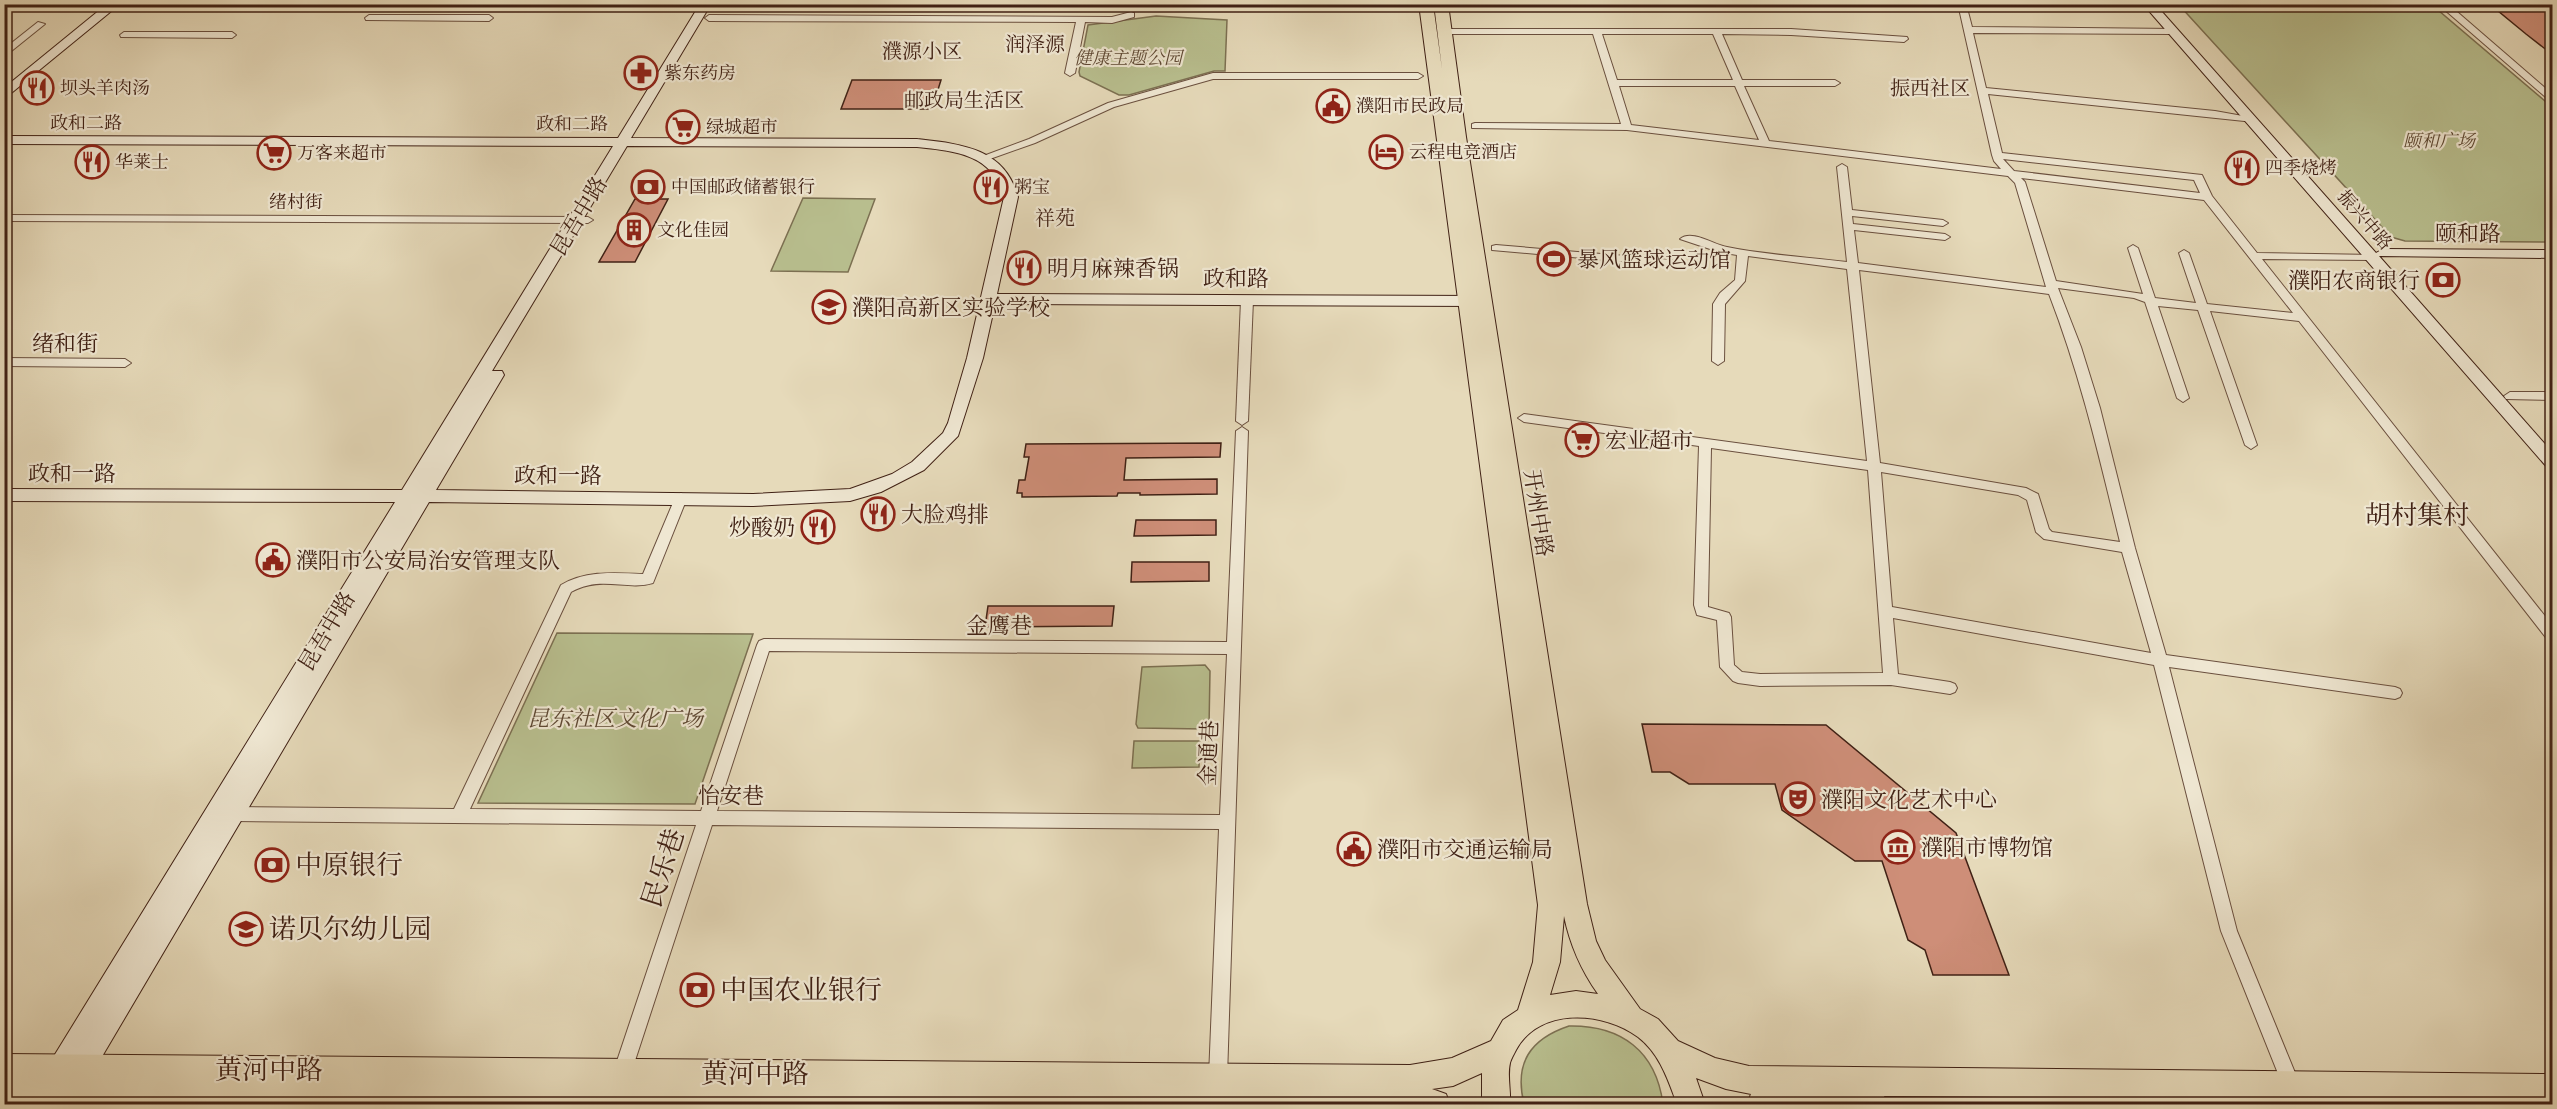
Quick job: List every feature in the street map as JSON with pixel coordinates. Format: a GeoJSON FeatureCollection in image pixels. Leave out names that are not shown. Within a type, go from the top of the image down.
{"type":"FeatureCollection","features":[{"type":"Feature","properties":{"kind":"main road","name":"开州中路"},"geometry":{"type":"LineString","coordinates":[[1426,4],[1574,904],[1583,942],[1596,969],[1629,1015]]}},
{"type":"Feature","properties":{"kind":"main road","name":"开州中路"},"geometry":{"type":"LineString","coordinates":[[1441,4],[1475,301],[1551,905],[1551,940],[1547,968],[1529,1016]]}},
{"type":"Feature","properties":{"kind":"main road"},"geometry":{"type":"LineString","coordinates":[[1496,1104],[1494,1075],[1500,1051],[1508,1037],[1529,1016],[1544,1009],[1577,1002],[1612,1008],[1629,1015],[1659,1038],[1671,1052],[1685,1078],[1691,1104]]}},
{"type":"Feature","properties":{"kind":"main road","name":"黄河中路"},"geometry":{"type":"LineString","coordinates":[[4,1091],[622,1072],[1421,1078],[1453,1072],[1500,1051]]}},
{"type":"Feature","properties":{"kind":"main road"},"geometry":{"type":"LineString","coordinates":[[1671,1052],[1718,1074],[1739,1080],[1761,1081],[2553,1088]]}},
{"type":"Feature","properties":{"kind":"main road","name":"黄河中路"},"geometry":{"type":"LineString","coordinates":[[4,1068],[60,1088],[1410,1101],[1436,1104]]}},
{"type":"Feature","properties":{"kind":"main road"},"geometry":{"type":"LineString","coordinates":[[1761,1104],[1872,1104]]}},
{"type":"Feature","properties":{"kind":"street"},"geometry":{"type":"LineString","coordinates":[[4,95],[115,4]]}},
{"type":"Feature","properties":{"kind":"street"},"geometry":{"type":"LineString","coordinates":[[1962,4],[1997,155],[1999,161],[2020,182],[2052,288],[2075,347],[2094,408],[2128,548],[2160,660],[2229,930],[2291,1085]]}},
{"type":"Feature","properties":{"kind":"street","name":"振兴中路"},"geometry":{"type":"LineString","coordinates":[[2148,4],[2251,120],[2553,444]]}},
{"type":"Feature","properties":{"kind":"street","name":"振兴中路"},"geometry":{"type":"LineString","coordinates":[[2162,4],[2553,462]]}},
{"type":"Feature","properties":{"kind":"street"},"geometry":{"type":"LineString","coordinates":[[2442,4],[2553,98]]}},
{"type":"Feature","properties":{"kind":"street"},"geometry":{"type":"LineString","coordinates":[[710,9],[1081,20],[1112,20],[1131,15]]}},
{"type":"Feature","properties":{"kind":"street","name":"昆吾中路"},"geometry":{"type":"LineString","coordinates":[[60,1088],[710,9]]}},
{"type":"Feature","properties":{"kind":"street"},"geometry":{"type":"LineString","coordinates":[[369,18],[489,18]]}},
{"type":"Feature","properties":{"kind":"street"},"geometry":{"type":"LineString","coordinates":[[1070,73],[1081,20]]}},
{"type":"Feature","properties":{"kind":"street"},"geometry":{"type":"LineString","coordinates":[[4,54],[41,24]]}},
{"type":"Feature","properties":{"kind":"street"},"geometry":{"type":"LineString","coordinates":[[1969,30],[2172,31]]}},
{"type":"Feature","properties":{"kind":"street"},"geometry":{"type":"LineString","coordinates":[[1444,31],[1821,33],[1904,39]]}},
{"type":"Feature","properties":{"kind":"street"},"geometry":{"type":"LineString","coordinates":[[1597,32],[1628,127]]}},
{"type":"Feature","properties":{"kind":"street"},"geometry":{"type":"LineString","coordinates":[[1716,32],[1765,143]]}},
{"type":"Feature","properties":{"kind":"street"},"geometry":{"type":"LineString","coordinates":[[124,34],[231,34]]}},
{"type":"Feature","properties":{"kind":"street"},"geometry":{"type":"LineString","coordinates":[[983,158],[1032,141],[1112,105],[1213,76],[1418,76]]}},
{"type":"Feature","properties":{"kind":"street"},"geometry":{"type":"LineString","coordinates":[[1613,83],[1835,83]]}},
{"type":"Feature","properties":{"kind":"street"},"geometry":{"type":"LineString","coordinates":[[1981,90],[2215,114],[2251,120]]}},
{"type":"Feature","properties":{"kind":"street"},"geometry":{"type":"LineString","coordinates":[[1475,126],[1628,127],[2207,197]]}},
{"type":"Feature","properties":{"kind":"street","name":"政和二路"},"geometry":{"type":"LineString","coordinates":[[4,140],[917,144],[961,149],[997,167],[1006,178],[1011,197],[989,299]]}},
{"type":"Feature","properties":{"kind":"street"},"geometry":{"type":"LineString","coordinates":[[1997,155],[2198,177],[2207,197],[2553,635]]}},
{"type":"Feature","properties":{"kind":"street"},"geometry":{"type":"LineString","coordinates":[[1842,168],[1874,466],[1892,679]]}},
{"type":"Feature","properties":{"kind":"street"},"geometry":{"type":"LineString","coordinates":[[1846,212],[1943,223]]}},
{"type":"Feature","properties":{"kind":"street","name":"绪村街"},"geometry":{"type":"LineString","coordinates":[[4,218],[582,220]]}},
{"type":"Feature","properties":{"kind":"street"},"geometry":{"type":"LineString","coordinates":[[1847,226],[1945,237]]}},
{"type":"Feature","properties":{"kind":"street"},"geometry":{"type":"LineString","coordinates":[[1685,239],[1700,241],[1723,250],[2052,288],[2135,295],[2150,300],[2203,308],[2302,318]]}},
{"type":"Feature","properties":{"kind":"street"},"geometry":{"type":"LineString","coordinates":[[1496,248],[1684,264]]}},
{"type":"Feature","properties":{"kind":"street"},"geometry":{"type":"LineString","coordinates":[[2133,248],[2183,398]]}},
{"type":"Feature","properties":{"kind":"street"},"geometry":{"type":"LineString","coordinates":[[1718,361],[1719,304],[1722,298],[1739,284],[1744,275],[1742,252]]}},
{"type":"Feature","properties":{"kind":"street"},"geometry":{"type":"LineString","coordinates":[[2184,253],[2251,445]]}},
{"type":"Feature","properties":{"kind":"street","name":"颐和路"},"geometry":{"type":"LineString","coordinates":[[2377,255],[2553,254]]}},
{"type":"Feature","properties":{"kind":"street"},"geometry":{"type":"LineString","coordinates":[[2253,256],[2377,255]]}},
{"type":"Feature","properties":{"kind":"street","name":"政和路"},"geometry":{"type":"LineString","coordinates":[[989,299],[1475,301]]}},
{"type":"Feature","properties":{"kind":"street","name":"政和一路"},"geometry":{"type":"LineString","coordinates":[[4,495],[775,500],[850,495],[898,478],[918,466],[950,436],[975,358],[989,299]]}},
{"type":"Feature","properties":{"kind":"street","name":"金通巷"},"geometry":{"type":"LineString","coordinates":[[1218,1077],[1247,300]]}},
{"type":"Feature","properties":{"kind":"street","name":"绪和街"},"geometry":{"type":"LineString","coordinates":[[4,363],[125,363]]}},
{"type":"Feature","properties":{"kind":"street"},"geometry":{"type":"LineString","coordinates":[[2510,396],[2553,396]]}},
{"type":"Feature","properties":{"kind":"street"},"geometry":{"type":"LineString","coordinates":[[1524,418],[1874,466],[2022,491],[2033,497],[2043,532],[2049,536],[2128,548]]}},
{"type":"Feature","properties":{"kind":"street"},"geometry":{"type":"LineString","coordinates":[[1705,442],[1701,605],[1702,611],[1724,617],[1727,667],[1738,677],[1760,680],[1892,679],[1950,688]]}},
{"type":"Feature","properties":{"kind":"street","name":"昆吾中路"},"geometry":{"type":"LineString","coordinates":[[60,1088],[234,814],[416,496]]}},
{"type":"Feature","properties":{"kind":"street"},"geometry":{"type":"LineString","coordinates":[[459,815],[566,589],[574,583],[587,579],[648,579],[681,498]]}},
{"type":"Feature","properties":{"kind":"street"},"geometry":{"type":"LineString","coordinates":[[1886,611],[2160,660],[2395,693]]}},
{"type":"Feature","properties":{"kind":"street","name":"金鹰巷"},"geometry":{"type":"LineString","coordinates":[[764,645],[1234,648]]}},
{"type":"Feature","properties":{"kind":"street","name":"民乐巷"},"geometry":{"type":"LineString","coordinates":[[622,1072],[764,645]]}},
{"type":"Feature","properties":{"kind":"street","name":"怡安巷"},"geometry":{"type":"LineString","coordinates":[[234,814],[1228,822]]}},
{"type":"Feature","properties":{"kind":"green space","name":"颐和广场"},"geometry":{"type":"Polygon","coordinates":[[[2179,5],[2432,5],[2552,107],[2552,242],[2405,241],[2391,237],[2179,5]]]}},
{"type":"Feature","properties":{"kind":"green space","name":"健康主题公园"},"geometry":{"type":"Polygon","coordinates":[[[1156,16],[1227,20],[1225,71],[1214,71],[1129,95],[1119,95],[1080,76],[1088,25],[1156,16]]]}},
{"type":"Feature","properties":{"kind":"green space"},"geometry":{"type":"Polygon","coordinates":[[[803,198],[875,199],[848,272],[771,271],[803,198]]]}},
{"type":"Feature","properties":{"kind":"green space","name":"昆东社区文化广场"},"geometry":{"type":"Polygon","coordinates":[[[557,633],[753,634],[695,804],[478,803],[557,633]]]}},
{"type":"Feature","properties":{"kind":"green space"},"geometry":{"type":"Polygon","coordinates":[[[1205,665],[1210,671],[1209,727],[1205,729],[1138,728],[1136,724],[1142,667],[1205,665]]]}},
{"type":"Feature","properties":{"kind":"green space"},"geometry":{"type":"Polygon","coordinates":[[[1134,741],[1200,741],[1199,767],[1132,768],[1134,741]]]}},
{"type":"Feature","properties":{"kind":"green space"},"geometry":{"type":"Polygon","coordinates":[[[1569,1026],[1605,1030],[1633,1045],[1653,1069],[1663,1104],[1524,1104],[1521,1076],[1528,1054],[1544,1038],[1569,1026]]]}},
{"type":"Feature","properties":{"kind":"building"},"geometry":{"type":"Polygon","coordinates":[[[2492,6],[2553,6],[2553,55],[2526,34],[2492,6]]]}},
{"type":"Feature","properties":{"kind":"building"},"geometry":{"type":"Polygon","coordinates":[[[852,80],[941,80],[932,109],[841,109],[852,80]]]}},
{"type":"Feature","properties":{"kind":"building","name":"文化佳园"},"geometry":{"type":"Polygon","coordinates":[[[635,199],[668,199],[635,262],[599,262],[635,199]]]}},
{"type":"Feature","properties":{"kind":"building"},"geometry":{"type":"Polygon","coordinates":[[[1221,443],[1220,457],[1126,458],[1124,480],[1217,479],[1217,494],[1118,493],[1117,496],[1022,497],[1022,493],[1017,493],[1019,480],[1025,480],[1029,457],[1024,457],[1026,444],[1221,443]]]}},
{"type":"Feature","properties":{"kind":"building"},"geometry":{"type":"Polygon","coordinates":[[[1136,520],[1216,520],[1216,535],[1134,536],[1136,520]]]}},
{"type":"Feature","properties":{"kind":"building"},"geometry":{"type":"Polygon","coordinates":[[[1132,562],[1209,562],[1209,581],[1131,582],[1132,562]]]}},
{"type":"Feature","properties":{"kind":"building"},"geometry":{"type":"Polygon","coordinates":[[[988,606],[1114,606],[1112,626],[985,627],[988,606]]]}},
{"type":"Feature","properties":{"kind":"building","name":"濮阳市博物馆"},"geometry":{"type":"Polygon","coordinates":[[[1642,724],[1826,725],[1956,833],[2009,975],[1933,975],[1925,950],[1908,940],[1882,861],[1855,861],[1782,810],[1775,784],[1689,784],[1670,772],[1652,772],[1642,724]]]}},
{"type":"Feature","properties":{"kind":"place","name":"紫东药房"},"geometry":{"type":"Point","coordinates":[641,73]}},
{"type":"Feature","properties":{"kind":"place","name":"坝头羊肉汤"},"geometry":{"type":"Point","coordinates":[37,88]}},
{"type":"Feature","properties":{"kind":"place","name":"濮阳市民政局"},"geometry":{"type":"Point","coordinates":[1333,106]}},
{"type":"Feature","properties":{"kind":"place","name":"绿城超市"},"geometry":{"type":"Point","coordinates":[683,127]}},
{"type":"Feature","properties":{"kind":"place","name":"云程电竞酒店"},"geometry":{"type":"Point","coordinates":[1386,152]}},
{"type":"Feature","properties":{"kind":"place","name":"万客来超市"},"geometry":{"type":"Point","coordinates":[274,153]}},
{"type":"Feature","properties":{"kind":"place","name":"华莱士"},"geometry":{"type":"Point","coordinates":[92,162]}},
{"type":"Feature","properties":{"kind":"place","name":"四季烧烤"},"geometry":{"type":"Point","coordinates":[2242,168]}},
{"type":"Feature","properties":{"kind":"place","name":"中国邮政储蓄银行"},"geometry":{"type":"Point","coordinates":[648,187]}},
{"type":"Feature","properties":{"kind":"place","name":"粥宝"},"geometry":{"type":"Point","coordinates":[991,187]}},
{"type":"Feature","properties":{"kind":"place","name":"文化佳园"},"geometry":{"type":"Point","coordinates":[634,230]}},
{"type":"Feature","properties":{"kind":"place","name":"暴风篮球运动馆"},"geometry":{"type":"Point","coordinates":[1554,259]}},
{"type":"Feature","properties":{"kind":"place","name":"明月麻辣香锅"},"geometry":{"type":"Point","coordinates":[1024,268]}},
{"type":"Feature","properties":{"kind":"place","name":"濮阳农商银行"},"geometry":{"type":"Point","coordinates":[2443,280]}},
{"type":"Feature","properties":{"kind":"place","name":"濮阳高新区实验学校"},"geometry":{"type":"Point","coordinates":[829,307]}},
{"type":"Feature","properties":{"kind":"place","name":"宏业超市"},"geometry":{"type":"Point","coordinates":[1582,440]}},
{"type":"Feature","properties":{"kind":"place","name":"大脸鸡排"},"geometry":{"type":"Point","coordinates":[878,514]}},
{"type":"Feature","properties":{"kind":"place","name":"炒酸奶"},"geometry":{"type":"Point","coordinates":[818,527]}},
{"type":"Feature","properties":{"kind":"place","name":"濮阳市公安局治安管理支队"},"geometry":{"type":"Point","coordinates":[273,560]}},
{"type":"Feature","properties":{"kind":"place","name":"濮阳文化艺术中心"},"geometry":{"type":"Point","coordinates":[1798,799]}},
{"type":"Feature","properties":{"kind":"place","name":"濮阳市博物馆"},"geometry":{"type":"Point","coordinates":[1898,847]}},
{"type":"Feature","properties":{"kind":"place","name":"濮阳市交通运输局"},"geometry":{"type":"Point","coordinates":[1354,849]}},
{"type":"Feature","properties":{"kind":"place","name":"中原银行"},"geometry":{"type":"Point","coordinates":[272,865]}},
{"type":"Feature","properties":{"kind":"place","name":"诺贝尔幼儿园"},"geometry":{"type":"Point","coordinates":[246,929]}},
{"type":"Feature","properties":{"kind":"place","name":"中国农业银行"},"geometry":{"type":"Point","coordinates":[697,990]}},
{"type":"Feature","properties":{"kind":"district","name":"润泽源"},"geometry":{"type":"Point","coordinates":[1035,44]}},
{"type":"Feature","properties":{"kind":"district","name":"濮源小区"},"geometry":{"type":"Point","coordinates":[922,51]}},
{"type":"Feature","properties":{"kind":"district","name":"振西社区"},"geometry":{"type":"Point","coordinates":[1930,88]}},
{"type":"Feature","properties":{"kind":"district","name":"邮政局生活区"},"geometry":{"type":"Point","coordinates":[964,100]}},
{"type":"Feature","properties":{"kind":"district","name":"祥苑"},"geometry":{"type":"Point","coordinates":[1055,218]}},
{"type":"Feature","properties":{"kind":"district","name":"胡村集村"},"geometry":{"type":"Point","coordinates":[2417,515]}}]}
